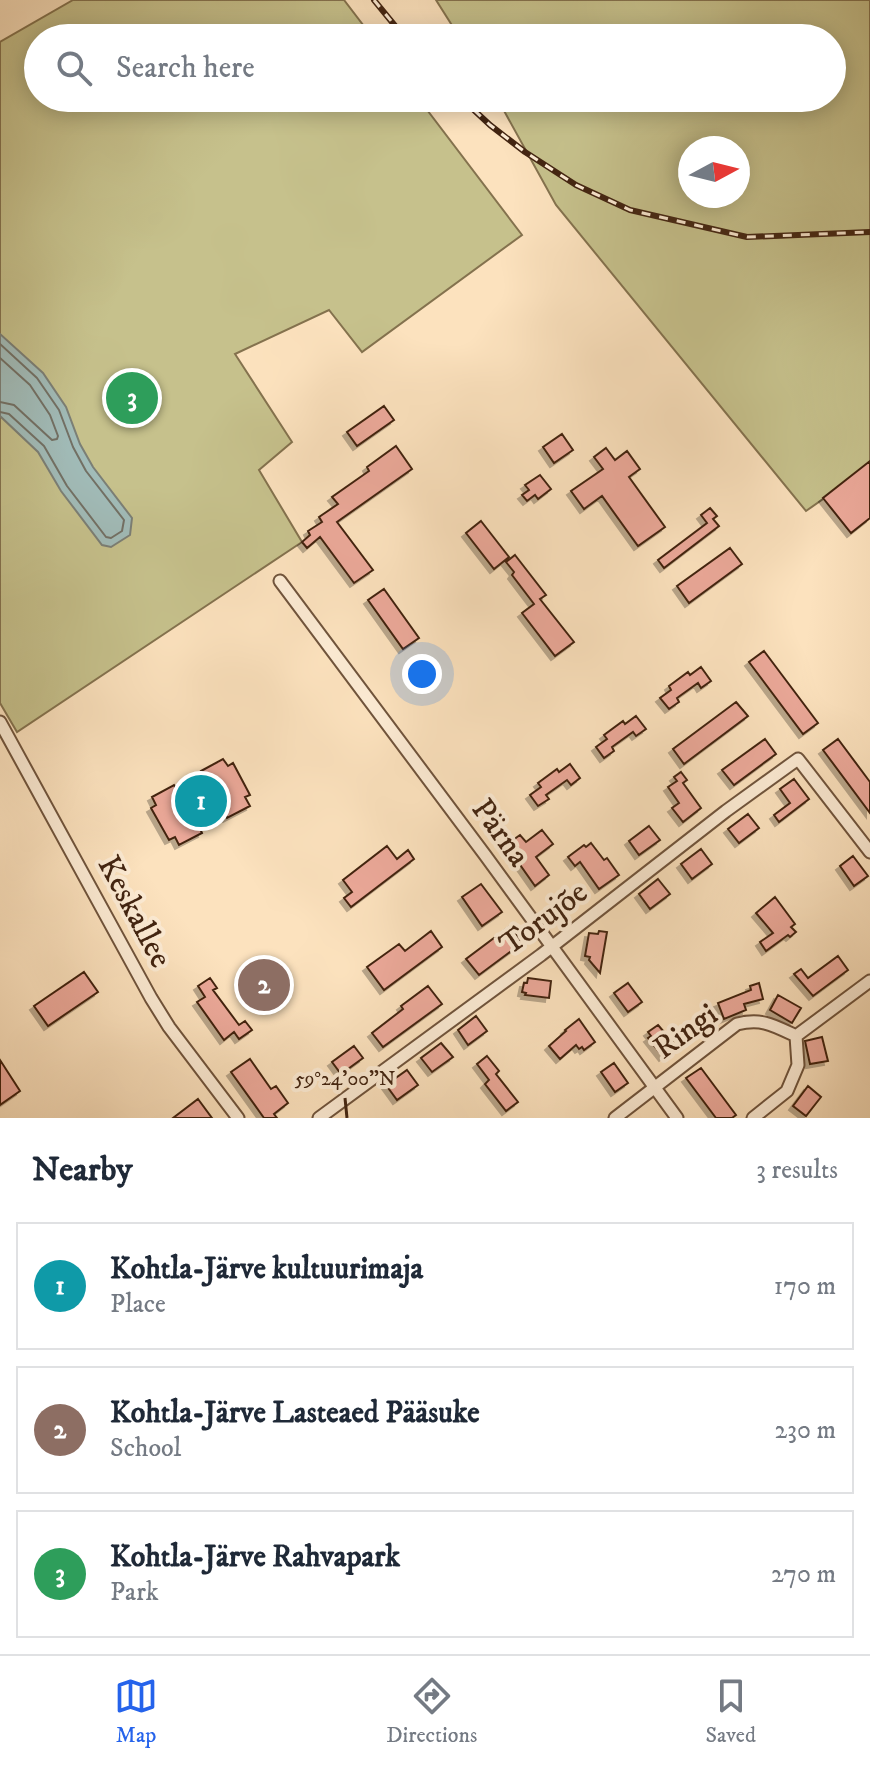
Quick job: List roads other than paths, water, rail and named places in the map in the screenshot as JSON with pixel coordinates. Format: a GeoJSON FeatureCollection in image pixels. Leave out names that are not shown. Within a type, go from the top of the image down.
{"type":"FeatureCollection","features":[{"type":"Feature","properties":{"kind":"street","name":"Pärna"},"geometry":{"type":"LineString","coordinates":[[280,581],[677,1118]]}},
{"type":"Feature","properties":{"kind":"street","name":"Keskallee"},"geometry":{"type":"LineString","coordinates":[[0,722],[151,998],[169,1027],[238,1118]]}},
{"type":"Feature","properties":{"kind":"street","name":"Torujõe"},"geometry":{"type":"LineString","coordinates":[[319,1118],[798,759],[870,852]]}},
{"type":"Feature","properties":{"kind":"street"},"geometry":{"type":"LineString","coordinates":[[753,1118],[787,1091],[798,1065],[796,1036],[870,981]]}},
{"type":"Feature","properties":{"kind":"street","name":"Ringi"},"geometry":{"type":"LineString","coordinates":[[615,1118],[737,1024],[753,1020],[770,1023],[796,1036]]}},
{"type":"Feature","properties":{"kind":"water"},"geometry":{"type":"Polygon","coordinates":[[[0,334],[43,373],[66,407],[80,444],[93,467],[132,518],[130,535],[111,547],[102,545],[61,491],[38,452],[0,416],[0,334]]]}},
{"type":"Feature","properties":{"kind":"railway"},"geometry":{"type":"LineString","coordinates":[[374,0],[394,24]]}},
{"type":"Feature","properties":{"kind":"railway"},"geometry":{"type":"LineString","coordinates":[[476,112],[525,152],[576,185],[630,210],[747,237],[870,232]]}},
{"type":"Feature","properties":{"kind":"place","name":"Kohtla-Järve Rahvapark"},"geometry":{"type":"Point","coordinates":[132,398]}},
{"type":"Feature","properties":{"kind":"place","name":"Kohtla-Järve kultuurimaja"},"geometry":{"type":"Point","coordinates":[201,801]}},
{"type":"Feature","properties":{"kind":"place","name":"Kohtla-Järve Lasteaed Pääsuke"},"geometry":{"type":"Point","coordinates":[264,985]}}]}
